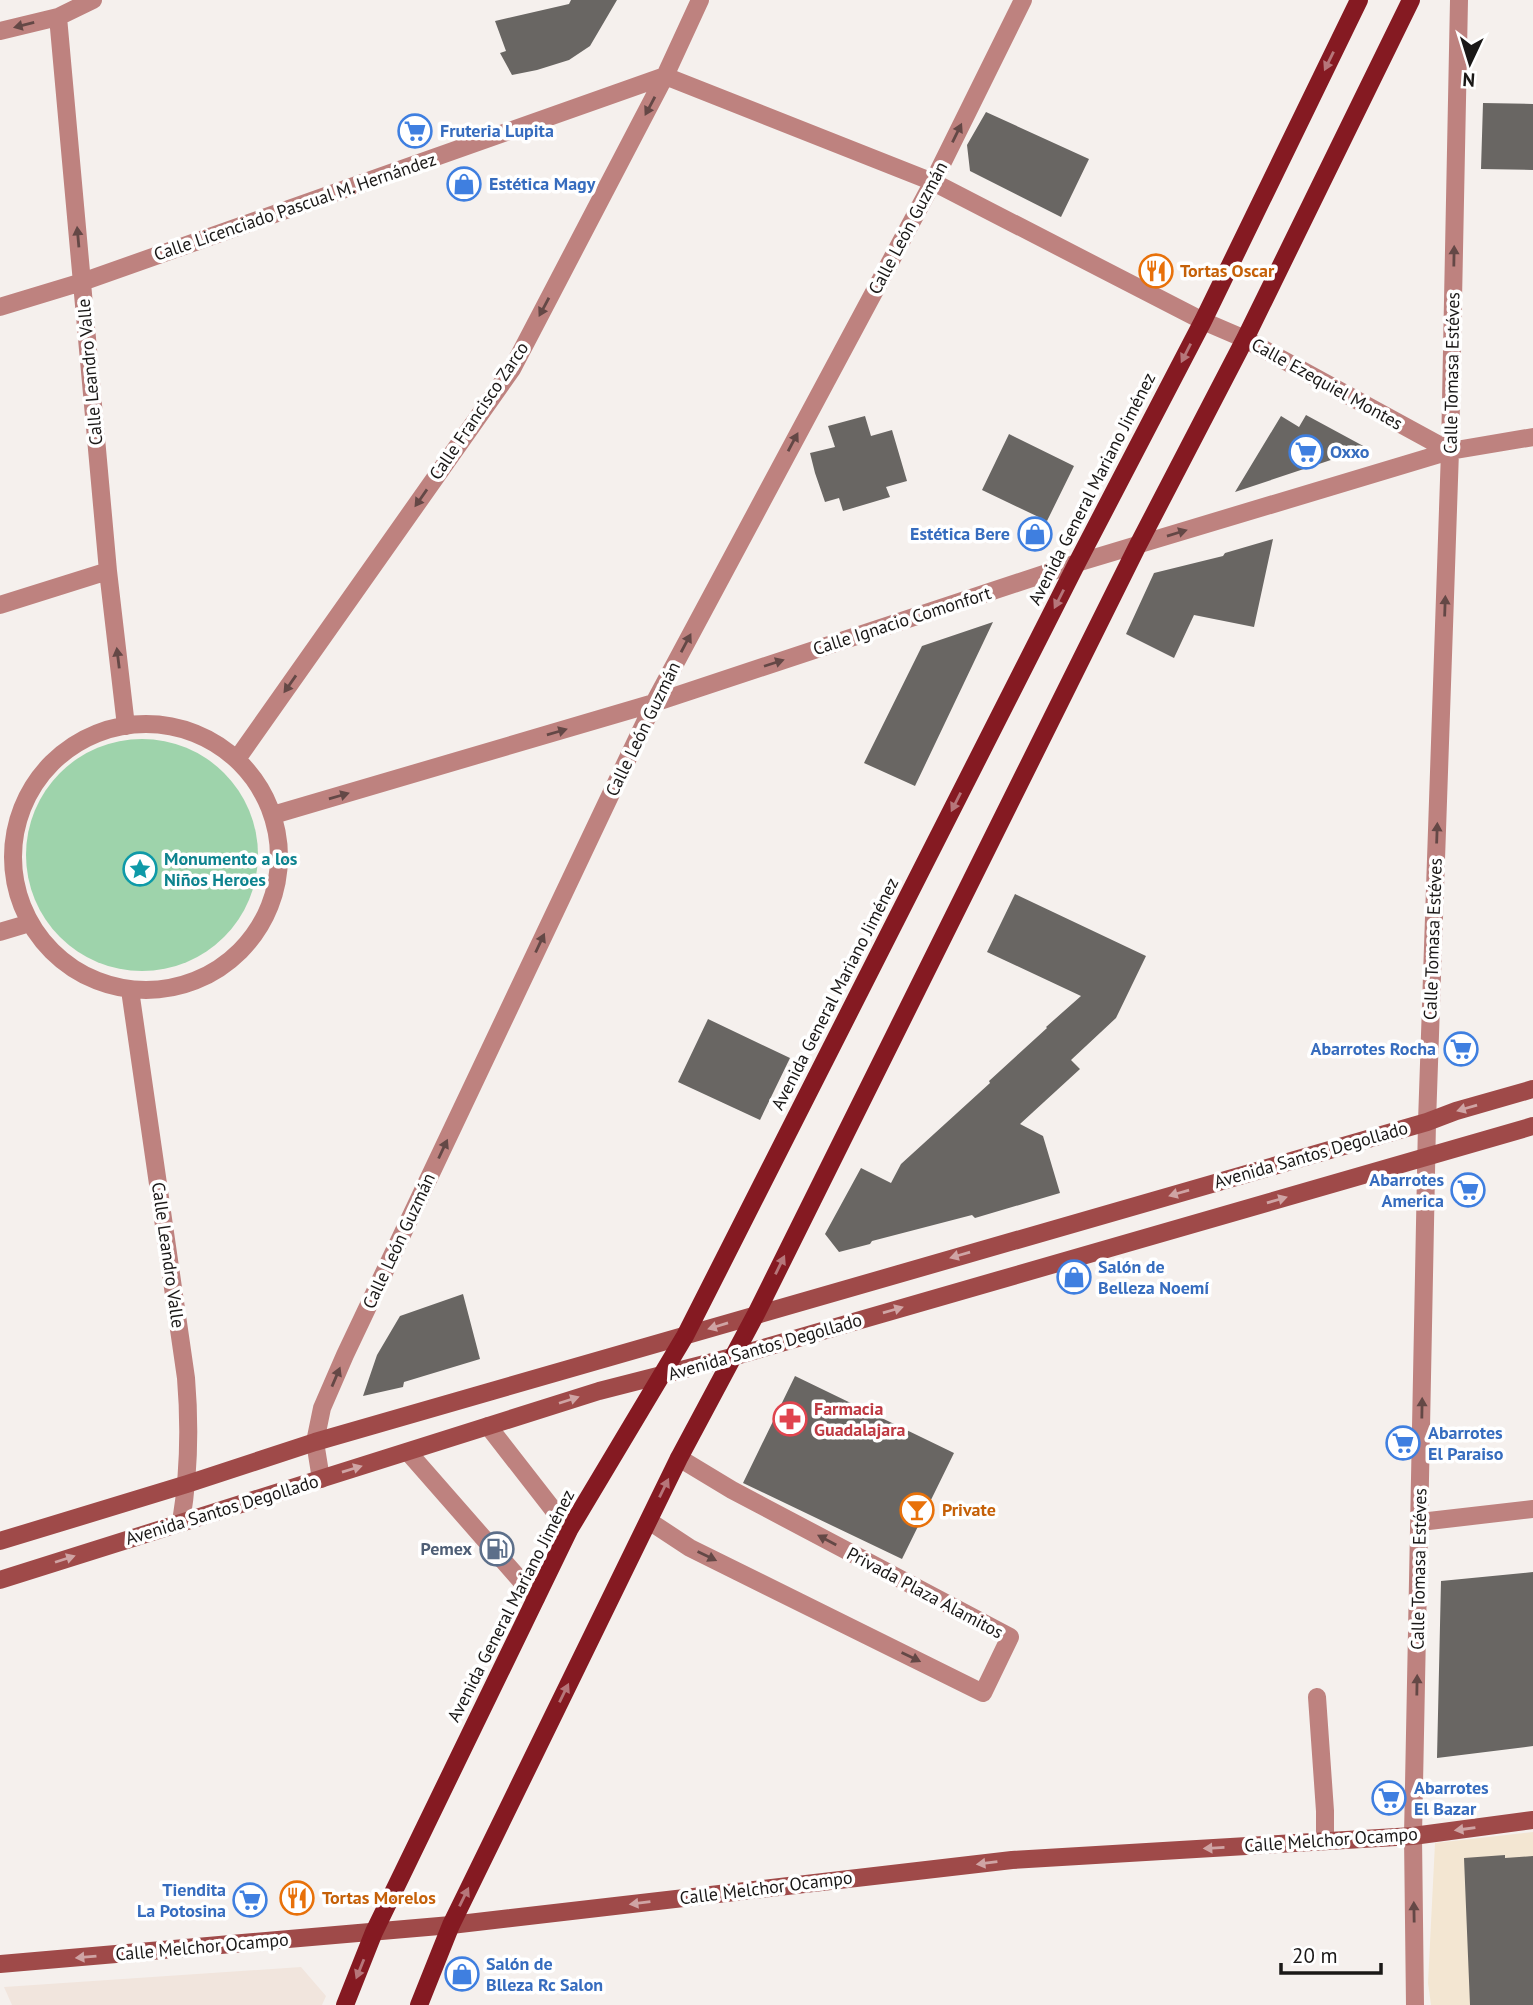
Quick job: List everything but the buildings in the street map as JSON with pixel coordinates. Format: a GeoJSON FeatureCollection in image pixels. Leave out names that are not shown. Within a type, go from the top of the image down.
{"type":"FeatureCollection","features":[{"type":"Feature","properties":{"kind":"main road","name":"Avenida General Mariano Jiménez"},"geometry":{"type":"LineString","coordinates":[[345,2005],[374,1933],[569,1531],[685,1336],[1077,563],[1203,321],[1359,0]]}},
{"type":"Feature","properties":{"kind":"main road"},"geometry":{"type":"LineString","coordinates":[[419,2005],[451,1925],[679,1458],[756,1314],[1138,545],[1245,339],[1411,0]]}},
{"type":"Feature","properties":{"kind":"main road","name":"Avenida Santos Degollado"},"geometry":{"type":"LineString","coordinates":[[0,1541],[315,1442],[1427,1122],[1533,1089]]}},
{"type":"Feature","properties":{"kind":"main road","name":"Avenida Santos Degollado"},"geometry":{"type":"LineString","coordinates":[[0,1580],[599,1391],[732,1357],[1533,1126]]}},
{"type":"Feature","properties":{"kind":"main road","name":"Calle Melchor Ocampo"},"geometry":{"type":"LineString","coordinates":[[0,1964],[374,1933],[1012,1860],[1413,1836],[1533,1820]]}},
{"type":"Feature","properties":{"kind":"street"},"geometry":{"type":"LineString","coordinates":[[0,31],[58,17],[93,0]]}},
{"type":"Feature","properties":{"kind":"street","name":"Calle Francisco Zarco"},"geometry":{"type":"LineString","coordinates":[[237,759],[512,369],[665,76],[700,0]]}},
{"type":"Feature","properties":{"kind":"street","name":"Calle León Guzmán"},"geometry":{"type":"LineString","coordinates":[[321,1479],[315,1442],[322,1408],[654,703],[933,182],[1023,0]]}},
{"type":"Feature","properties":{"kind":"street","name":"Calle Tomasa Estéves"},"geometry":{"type":"LineString","coordinates":[[1415,2005],[1413,1836],[1426,1158],[1450,451],[1459,0]]}},
{"type":"Feature","properties":{"kind":"street","name":"Calle Leandro Valle"},"geometry":{"type":"LineString","coordinates":[[58,17],[108,572],[126,726]]}},
{"type":"Feature","properties":{"kind":"street"},"geometry":{"type":"LineString","coordinates":[[665,76],[933,182],[1203,321]]}},
{"type":"Feature","properties":{"kind":"street","name":"Calle Licenciado Pascual M. Hernández"},"geometry":{"type":"LineString","coordinates":[[0,307],[82,282],[665,76]]}},
{"type":"Feature","properties":{"kind":"street","name":"Calle Ezequiel Montes"},"geometry":{"type":"LineString","coordinates":[[1203,321],[1245,339],[1450,451]]}},
{"type":"Feature","properties":{"kind":"street","name":"Calle Ignacio Comonfort"},"geometry":{"type":"LineString","coordinates":[[273,815],[654,703],[1077,563],[1450,451],[1533,437]]}},
{"type":"Feature","properties":{"kind":"street"},"geometry":{"type":"LineString","coordinates":[[0,606],[108,572]]}},
{"type":"Feature","properties":{"kind":"street"},"geometry":{"type":"LineString","coordinates":[[162,725],[197,734],[237,759],[256,781],[273,815],[278,836],[279,867],[274,898],[254,936],[224,965],[197,980],[167,989],[130,990],[94,980],[57,957],[30,923],[15,885],[13,844],[23,805],[48,767],[83,740],[126,726],[162,725]]}},
{"type":"Feature","properties":{"kind":"street"},"geometry":{"type":"LineString","coordinates":[[0,933],[30,923]]}},
{"type":"Feature","properties":{"kind":"street","name":"Calle Leandro Valle"},"geometry":{"type":"LineString","coordinates":[[130,990],[186,1378],[189,1415],[187,1484],[181,1522]]}},
{"type":"Feature","properties":{"kind":"street"},"geometry":{"type":"LineString","coordinates":[[488,1426],[569,1531]]}},
{"type":"Feature","properties":{"kind":"street"},"geometry":{"type":"LineString","coordinates":[[408,1452],[536,1598]]}},
{"type":"Feature","properties":{"kind":"street","name":"Privada Plaza Alamitos"},"geometry":{"type":"LineString","coordinates":[[649,1521],[690,1548],[984,1693],[1010,1637],[732,1490],[679,1458]]}},
{"type":"Feature","properties":{"kind":"street"},"geometry":{"type":"LineString","coordinates":[[1420,1522],[1533,1509]]}},
{"type":"Feature","properties":{"kind":"street"},"geometry":{"type":"LineString","coordinates":[[1317,1697],[1325,1841]]}},
{"type":"Feature","properties":{"kind":"shaded area"},"geometry":{"type":"Polygon","coordinates":[[[1533,1832],[1533,2005],[1431,2005],[1428,1983],[1435,1843],[1533,1832]]]}},
{"type":"Feature","properties":{"kind":"shaded area"},"geometry":{"type":"Polygon","coordinates":[[[301,1967],[326,1996],[322,2005],[12,2005],[4,1987],[301,1967]]]}},
{"type":"Feature","properties":{"kind":"green space"},"geometry":{"type":"Polygon","coordinates":[[[142,739],[186,748],[224,773],[249,811],[258,855],[249,899],[224,937],[186,962],[142,971],[98,962],[60,937],[35,899],[26,855],[35,811],[60,773],[98,748],[142,739]]]}},
{"type":"Feature","properties":{"kind":"place","name":"Fruteria Lupita"},"geometry":{"type":"Point","coordinates":[415,131]}},
{"type":"Feature","properties":{"kind":"place","name":"Estética Magy"},"geometry":{"type":"Point","coordinates":[464,184]}},
{"type":"Feature","properties":{"kind":"place","name":"Tortas Oscar"},"geometry":{"type":"Point","coordinates":[1156,271]}},
{"type":"Feature","properties":{"kind":"place","name":"Oxxo"},"geometry":{"type":"Point","coordinates":[1306,452]}},
{"type":"Feature","properties":{"kind":"place","name":"Estética Bere"},"geometry":{"type":"Point","coordinates":[1035,534]}},
{"type":"Feature","properties":{"kind":"place","name":"Monumento a los Niños Heroes"},"geometry":{"type":"Point","coordinates":[140,869]}},
{"type":"Feature","properties":{"kind":"place","name":"Abarrotes Rocha"},"geometry":{"type":"Point","coordinates":[1461,1049]}},
{"type":"Feature","properties":{"kind":"place","name":"Abarrotes America"},"geometry":{"type":"Point","coordinates":[1468,1190]}},
{"type":"Feature","properties":{"kind":"place","name":"Salón de Belleza Noemí"},"geometry":{"type":"Point","coordinates":[1074,1277]}},
{"type":"Feature","properties":{"kind":"place","name":"Farmacia Guadalajara"},"geometry":{"type":"Point","coordinates":[790,1419]}},
{"type":"Feature","properties":{"kind":"place","name":"Abarrotes El Paraiso"},"geometry":{"type":"Point","coordinates":[1403,1443]}},
{"type":"Feature","properties":{"kind":"place","name":"Private"},"geometry":{"type":"Point","coordinates":[917,1510]}},
{"type":"Feature","properties":{"kind":"place","name":"Pemex"},"geometry":{"type":"Point","coordinates":[497,1549]}},
{"type":"Feature","properties":{"kind":"place","name":"Abarrotes El Bazar"},"geometry":{"type":"Point","coordinates":[1389,1798]}},
{"type":"Feature","properties":{"kind":"place","name":"Tortas Morelos"},"geometry":{"type":"Point","coordinates":[297,1898]}},
{"type":"Feature","properties":{"kind":"place","name":"Tiendita La Potosina"},"geometry":{"type":"Point","coordinates":[250,1900]}},
{"type":"Feature","properties":{"kind":"place","name":"Salón de Blleza Rc Salon"},"geometry":{"type":"Point","coordinates":[462,1974]}}]}
